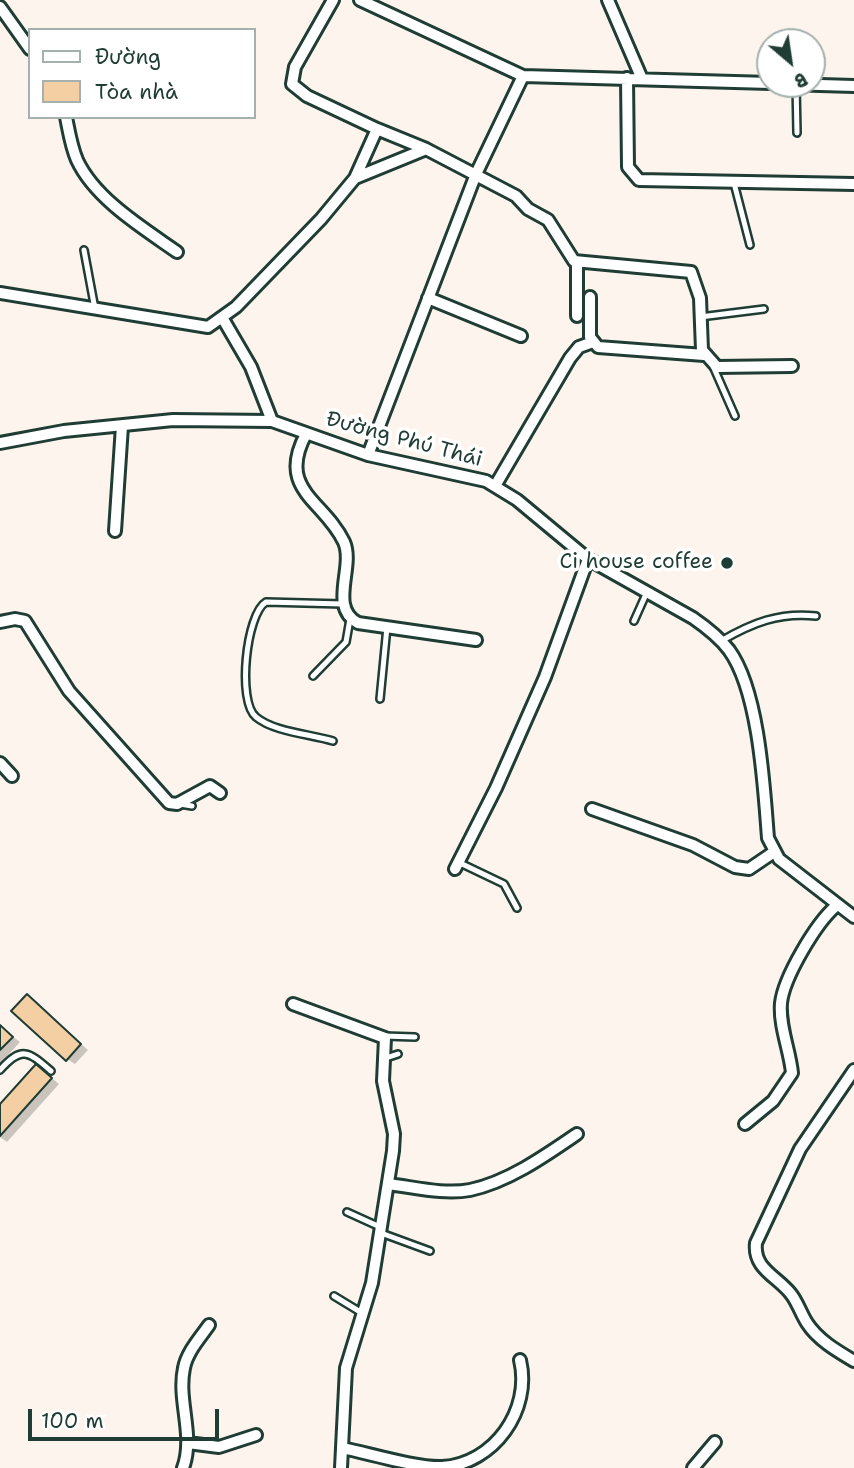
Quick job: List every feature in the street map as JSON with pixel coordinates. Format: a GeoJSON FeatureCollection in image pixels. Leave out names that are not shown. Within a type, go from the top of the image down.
{"type":"FeatureCollection","features":[{"type":"Feature","properties":{"kind":"street"},"geometry":{"type":"LineString","coordinates":[[333,0],[295,67],[292,84],[307,96],[426,149],[516,196],[528,209],[545,217],[569,256],[577,262],[689,270],[697,283],[704,355]]}},
{"type":"Feature","properties":{"kind":"street"},"geometry":{"type":"LineString","coordinates":[[360,0],[523,76],[756,83]]}},
{"type":"Feature","properties":{"kind":"street"},"geometry":{"type":"LineString","coordinates":[[608,0],[642,79]]}},
{"type":"Feature","properties":{"kind":"street"},"geometry":{"type":"LineString","coordinates":[[0,7],[28,46]]}},
{"type":"Feature","properties":{"kind":"street"},"geometry":{"type":"LineString","coordinates":[[368,455],[476,174],[523,76]]}},
{"type":"Feature","properties":{"kind":"street"},"geometry":{"type":"LineString","coordinates":[[627,78],[628,167],[632,175],[644,181],[854,184]]}},
{"type":"Feature","properties":{"kind":"street"},"geometry":{"type":"LineString","coordinates":[[826,85],[854,86]]}},
{"type":"Feature","properties":{"kind":"street"},"geometry":{"type":"LineString","coordinates":[[67,119],[77,159],[91,181],[113,202],[177,252]]}},
{"type":"Feature","properties":{"kind":"street"},"geometry":{"type":"LineString","coordinates":[[0,293],[208,327],[223,319],[321,219],[355,178],[377,129]]}},
{"type":"Feature","properties":{"kind":"street"},"geometry":{"type":"LineString","coordinates":[[355,178],[426,149]]}},
{"type":"Feature","properties":{"kind":"street"},"geometry":{"type":"LineString","coordinates":[[577,262],[577,316]]}},
{"type":"Feature","properties":{"kind":"street"},"geometry":{"type":"LineString","coordinates":[[590,297],[593,342]]}},
{"type":"Feature","properties":{"kind":"street"},"geometry":{"type":"LineString","coordinates":[[428,298],[520,336]]}},
{"type":"Feature","properties":{"kind":"street"},"geometry":{"type":"LineString","coordinates":[[223,319],[251,367],[272,421]]}},
{"type":"Feature","properties":{"kind":"street"},"geometry":{"type":"LineString","coordinates":[[593,342],[604,349],[704,355],[720,368],[792,366]]}},
{"type":"Feature","properties":{"kind":"street"},"geometry":{"type":"LineString","coordinates":[[495,486],[570,358],[579,347],[593,342]]}},
{"type":"Feature","properties":{"kind":"street","name":"Đường Phú Thái"},"geometry":{"type":"LineString","coordinates":[[0,443],[64,432],[173,420],[272,421],[368,455],[466,475],[495,486],[517,500],[588,559],[693,618],[721,641],[736,662],[746,690],[761,758],[768,838],[774,852]]}},
{"type":"Feature","properties":{"kind":"street"},"geometry":{"type":"LineString","coordinates":[[115,531],[122,426]]}},
{"type":"Feature","properties":{"kind":"street"},"geometry":{"type":"LineString","coordinates":[[306,433],[298,449],[297,471],[302,489],[344,543],[347,561],[343,604],[350,619],[476,640]]}},
{"type":"Feature","properties":{"kind":"street"},"geometry":{"type":"LineString","coordinates":[[457,866],[496,788],[545,677],[588,559]]}},
{"type":"Feature","properties":{"kind":"street"},"geometry":{"type":"LineString","coordinates":[[0,622],[15,619],[24,621],[69,691],[157,793],[169,803],[177,804],[206,787],[212,787],[220,793]]}},
{"type":"Feature","properties":{"kind":"street"},"geometry":{"type":"LineString","coordinates":[[0,763],[12,776]]}},
{"type":"Feature","properties":{"kind":"street"},"geometry":{"type":"LineString","coordinates":[[592,809],[693,845],[735,867],[749,869],[774,852],[836,906],[854,917]]}},
{"type":"Feature","properties":{"kind":"street"},"geometry":{"type":"LineString","coordinates":[[745,1124],[773,1101],[792,1073],[781,1005],[785,986],[806,950],[810,935],[836,906]]}},
{"type":"Feature","properties":{"kind":"street"},"geometry":{"type":"LineString","coordinates":[[293,1004],[384,1036],[384,1093],[394,1134],[372,1283],[346,1368],[341,1468]]}},
{"type":"Feature","properties":{"kind":"street"},"geometry":{"type":"LineString","coordinates":[[854,1070],[800,1149],[756,1242],[755,1253],[772,1279],[792,1295],[808,1325],[821,1339],[854,1361]]}},
{"type":"Feature","properties":{"kind":"street"},"geometry":{"type":"LineString","coordinates":[[388,1184],[444,1191],[468,1190],[503,1178],[577,1135]]}},
{"type":"Feature","properties":{"kind":"street"},"geometry":{"type":"LineString","coordinates":[[183,1468],[188,1443],[183,1372],[188,1357],[209,1325]]}},
{"type":"Feature","properties":{"kind":"street"},"geometry":{"type":"LineString","coordinates":[[341,1448],[439,1467],[472,1459],[496,1442],[516,1414],[523,1391],[520,1360]]}},
{"type":"Feature","properties":{"kind":"street"},"geometry":{"type":"LineString","coordinates":[[188,1443],[219,1447],[256,1435]]}},
{"type":"Feature","properties":{"kind":"street"},"geometry":{"type":"LineString","coordinates":[[693,1468],[715,1442]]}},
{"type":"Feature","properties":{"kind":"lane"},"geometry":{"type":"LineString","coordinates":[[796,98],[797,134]]}},
{"type":"Feature","properties":{"kind":"lane"},"geometry":{"type":"LineString","coordinates":[[734,183],[750,245]]}},
{"type":"Feature","properties":{"kind":"lane"},"geometry":{"type":"LineString","coordinates":[[84,250],[94,309]]}},
{"type":"Feature","properties":{"kind":"lane"},"geometry":{"type":"LineString","coordinates":[[700,317],[764,309]]}},
{"type":"Feature","properties":{"kind":"lane"},"geometry":{"type":"LineString","coordinates":[[713,363],[718,382],[735,416]]}},
{"type":"Feature","properties":{"kind":"lane"},"geometry":{"type":"LineString","coordinates":[[634,621],[647,593]]}},
{"type":"Feature","properties":{"kind":"lane"},"geometry":{"type":"LineString","coordinates":[[333,741],[280,729],[252,715],[247,705],[247,666],[253,618],[261,605],[275,602],[343,604]]}},
{"type":"Feature","properties":{"kind":"lane"},"geometry":{"type":"LineString","coordinates":[[721,641],[746,626],[773,617],[793,613],[816,615]]}},
{"type":"Feature","properties":{"kind":"lane"},"geometry":{"type":"LineString","coordinates":[[313,676],[346,642],[350,619]]}},
{"type":"Feature","properties":{"kind":"lane"},"geometry":{"type":"LineString","coordinates":[[380,699],[387,627]]}},
{"type":"Feature","properties":{"kind":"lane"},"geometry":{"type":"LineString","coordinates":[[177,804],[191,806]]}},
{"type":"Feature","properties":{"kind":"lane"},"geometry":{"type":"LineString","coordinates":[[457,866],[505,884],[517,908]]}},
{"type":"Feature","properties":{"kind":"lane"},"geometry":{"type":"LineString","coordinates":[[384,1036],[415,1037]]}},
{"type":"Feature","properties":{"kind":"lane"},"geometry":{"type":"LineString","coordinates":[[0,1070],[15,1055],[23,1053],[35,1057],[51,1071]]}},
{"type":"Feature","properties":{"kind":"lane"},"geometry":{"type":"LineString","coordinates":[[383,1059],[398,1054]]}},
{"type":"Feature","properties":{"kind":"lane"},"geometry":{"type":"LineString","coordinates":[[347,1212],[380,1230],[430,1251]]}},
{"type":"Feature","properties":{"kind":"lane"},"geometry":{"type":"LineString","coordinates":[[334,1296],[362,1313]]}},
{"type":"Feature","properties":{"kind":"building"},"geometry":{"type":"Polygon","coordinates":[[[27,994],[81,1044],[66,1061],[11,1011],[27,994]]]}},
{"type":"Feature","properties":{"kind":"building"},"geometry":{"type":"Polygon","coordinates":[[[0,1025],[13,1037],[0,1050],[0,1025]]]}},
{"type":"Feature","properties":{"kind":"building"},"geometry":{"type":"Polygon","coordinates":[[[36,1064],[52,1078],[0,1136],[0,1104],[36,1064]]]}},
{"type":"Feature","properties":{"kind":"place","name":"Ci house coffee"},"geometry":{"type":"Point","coordinates":[727,563]}}]}
